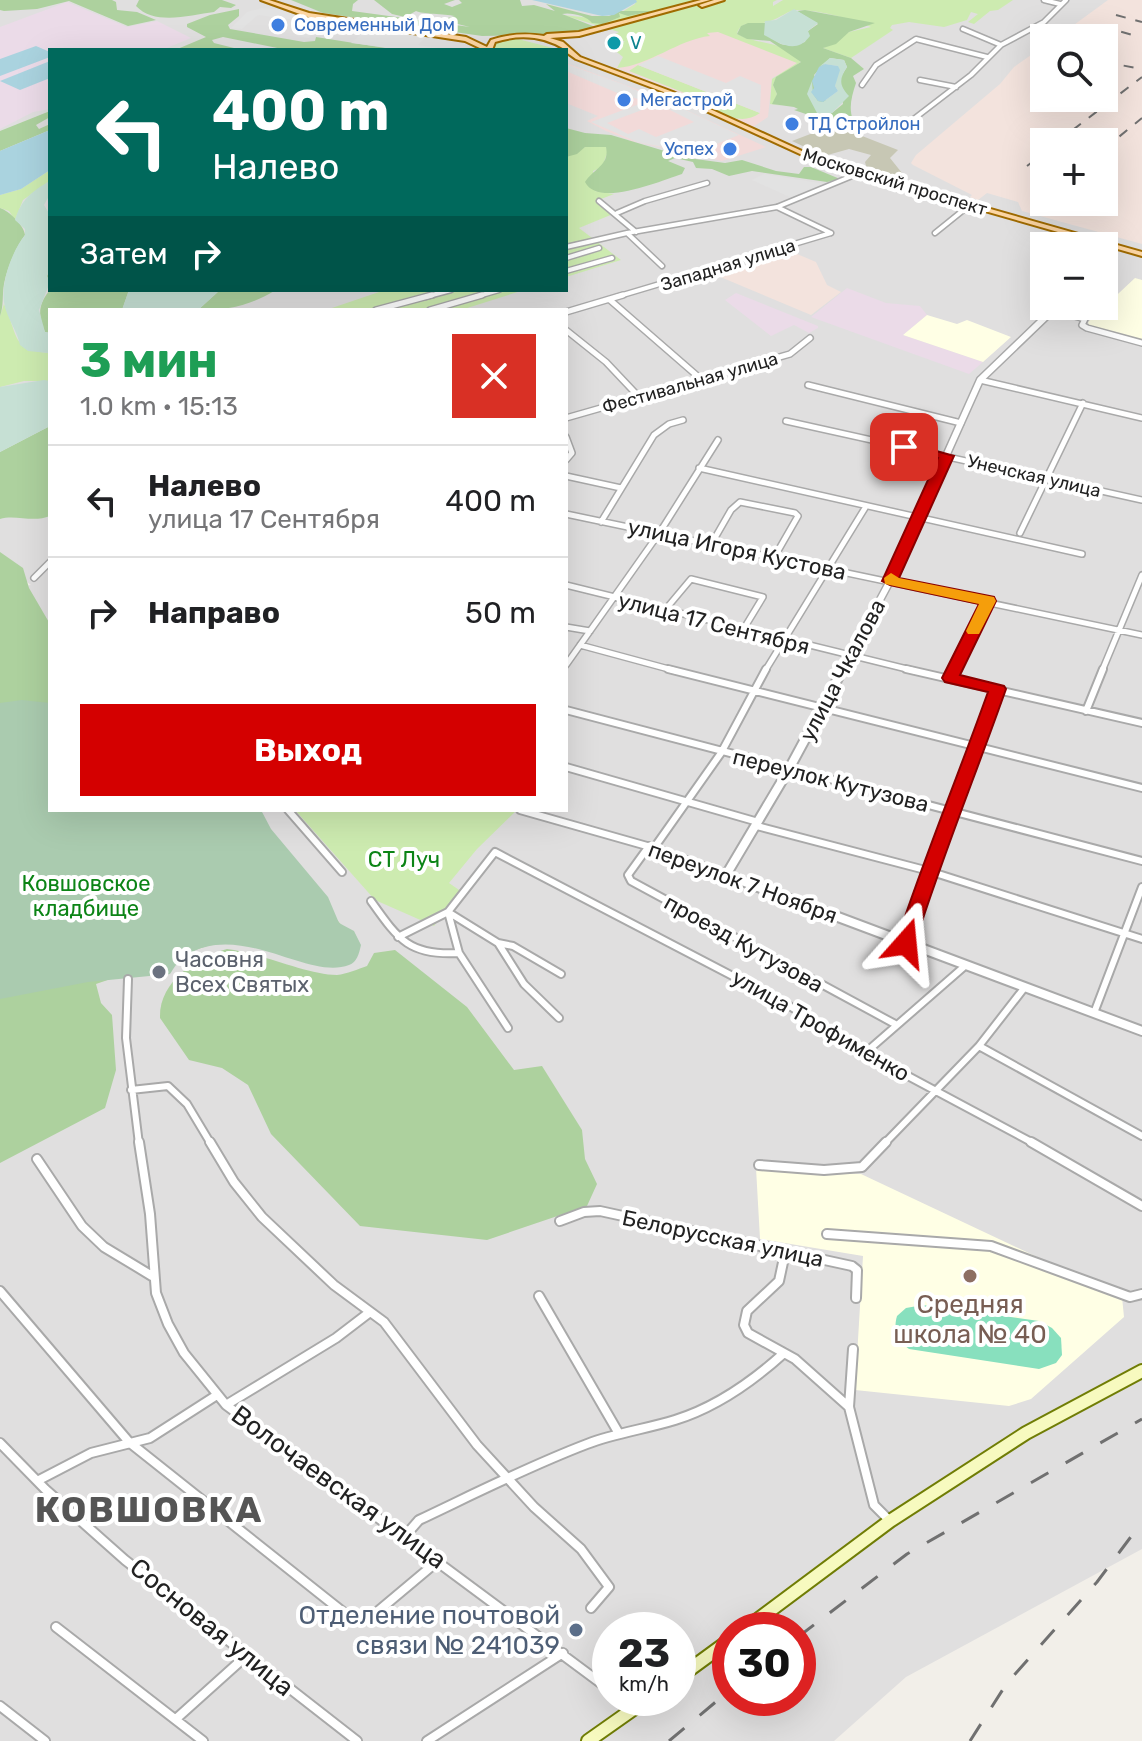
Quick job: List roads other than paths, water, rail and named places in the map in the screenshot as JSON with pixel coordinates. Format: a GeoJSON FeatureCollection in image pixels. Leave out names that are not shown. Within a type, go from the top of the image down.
{"type":"FeatureCollection","features":[{"type":"Feature","properties":{"kind":"main road"},"geometry":{"type":"LineString","coordinates":[[264,0],[308,15],[466,39],[485,48]]}},
{"type":"Feature","properties":{"kind":"main road"},"geometry":{"type":"LineString","coordinates":[[274,0],[316,14],[501,37],[579,34],[707,0]]}},
{"type":"Feature","properties":{"kind":"main road"},"geometry":{"type":"LineString","coordinates":[[568,50],[582,40],[721,0]]}},
{"type":"Feature","properties":{"kind":"main road","name":"Московский проспект"},"geometry":{"type":"LineString","coordinates":[[525,35],[554,41],[563,48]]}},
{"type":"Feature","properties":{"kind":"main road"},"geometry":{"type":"LineString","coordinates":[[490,48],[493,41],[501,37]]}},
{"type":"Feature","properties":{"kind":"main road","name":"Московский проспект"},"geometry":{"type":"LineString","coordinates":[[568,52],[671,93],[794,156],[852,176],[1049,232]]}},
{"type":"Feature","properties":{"kind":"main road","name":"Московский проспект"},"geometry":{"type":"LineString","coordinates":[[568,63],[622,77],[826,164],[1142,256]]}},
{"type":"Feature","properties":{"kind":"main road","name":"Московский проспект"},"geometry":{"type":"LineString","coordinates":[[1118,251],[1142,256]]}},
{"type":"Feature","properties":{"kind":"main road"},"geometry":{"type":"LineString","coordinates":[[768,1612],[890,1521],[1026,1433],[1142,1371]]}},
{"type":"Feature","properties":{"kind":"main road"},"geometry":{"type":"LineString","coordinates":[[588,1741],[622,1716]]}},
{"type":"Feature","properties":{"kind":"street"},"geometry":{"type":"LineString","coordinates":[[1044,0],[1060,4]]}},
{"type":"Feature","properties":{"kind":"street"},"geometry":{"type":"LineString","coordinates":[[902,128],[957,87],[1001,45],[1044,22],[1066,0]]}},
{"type":"Feature","properties":{"kind":"street"},"geometry":{"type":"LineString","coordinates":[[963,29],[1001,45]]}},
{"type":"Feature","properties":{"kind":"street"},"geometry":{"type":"LineString","coordinates":[[862,85],[864,77],[886,56],[916,39],[987,57]]}},
{"type":"Feature","properties":{"kind":"street"},"geometry":{"type":"LineString","coordinates":[[920,80],[957,87]]}},
{"type":"Feature","properties":{"kind":"street"},"geometry":{"type":"LineString","coordinates":[[568,246],[624,233],[777,207],[852,176]]}},
{"type":"Feature","properties":{"kind":"street"},"geometry":{"type":"LineString","coordinates":[[617,213],[645,201],[707,183]]}},
{"type":"Feature","properties":{"kind":"street"},"geometry":{"type":"LineString","coordinates":[[599,201],[636,232]]}},
{"type":"Feature","properties":{"kind":"street","name":"Западная улица"},"geometry":{"type":"LineString","coordinates":[[568,311],[831,235],[777,207]]}},
{"type":"Feature","properties":{"kind":"street"},"geometry":{"type":"LineString","coordinates":[[935,233],[966,208]]}},
{"type":"Feature","properties":{"kind":"street"},"geometry":{"type":"LineString","coordinates":[[624,233],[662,266]]}},
{"type":"Feature","properties":{"kind":"street"},"geometry":{"type":"LineString","coordinates":[[568,270],[612,258],[589,240]]}},
{"type":"Feature","properties":{"kind":"street"},"geometry":{"type":"LineString","coordinates":[[568,257],[599,248]]}},
{"type":"Feature","properties":{"kind":"street"},"geometry":{"type":"LineString","coordinates":[[384,308],[444,292]]}},
{"type":"Feature","properties":{"kind":"street"},"geometry":{"type":"LineString","coordinates":[[437,308],[492,292]]}},
{"type":"Feature","properties":{"kind":"street"},"geometry":{"type":"LineString","coordinates":[[610,300],[702,380]]}},
{"type":"Feature","properties":{"kind":"street","name":"улица Чкалова"},"geometry":{"type":"LineString","coordinates":[[726,875],[789,769],[890,581],[980,380],[1042,320]]}},
{"type":"Feature","properties":{"kind":"street"},"geometry":{"type":"LineString","coordinates":[[1084,320],[1082,325],[1087,328],[1142,343]]}},
{"type":"Feature","properties":{"kind":"street"},"geometry":{"type":"LineString","coordinates":[[568,332],[606,362],[640,398]]}},
{"type":"Feature","properties":{"kind":"street","name":"Фестивальная улица"},"geometry":{"type":"LineString","coordinates":[[569,417],[790,354],[810,338]]}},
{"type":"Feature","properties":{"kind":"street"},"geometry":{"type":"LineString","coordinates":[[980,380],[1142,418]]}},
{"type":"Feature","properties":{"kind":"street"},"geometry":{"type":"LineString","coordinates":[[808,385],[961,423]]}},
{"type":"Feature","properties":{"kind":"street"},"geometry":{"type":"LineString","coordinates":[[1020,533],[1083,403]]}},
{"type":"Feature","properties":{"kind":"street"},"geometry":{"type":"LineString","coordinates":[[601,522],[654,435],[669,424],[683,420]]}},
{"type":"Feature","properties":{"kind":"street","name":"Унечская улица"},"geometry":{"type":"LineString","coordinates":[[786,421],[1142,500]]}},
{"type":"Feature","properties":{"kind":"street"},"geometry":{"type":"LineString","coordinates":[[568,440],[572,453],[568,458]]}},
{"type":"Feature","properties":{"kind":"street"},"geometry":{"type":"LineString","coordinates":[[568,662],[660,532],[718,440]]}},
{"type":"Feature","properties":{"kind":"street"},"geometry":{"type":"LineString","coordinates":[[699,468],[865,508],[1082,554]]}},
{"type":"Feature","properties":{"kind":"street"},"geometry":{"type":"LineString","coordinates":[[568,476],[621,488]]}},
{"type":"Feature","properties":{"kind":"street"},"geometry":{"type":"LineString","coordinates":[[712,543],[731,510],[740,502],[795,513],[798,516],[775,556]]}},
{"type":"Feature","properties":{"kind":"street"},"geometry":{"type":"LineString","coordinates":[[651,847],[721,753],[752,692],[865,508]]}},
{"type":"Feature","properties":{"kind":"street","name":"улица Игоря Кустова"},"geometry":{"type":"LineString","coordinates":[[568,514],[1142,635]]}},
{"type":"Feature","properties":{"kind":"street"},"geometry":{"type":"LineString","coordinates":[[34,578],[48,564]]}},
{"type":"Feature","properties":{"kind":"street"},"geometry":{"type":"LineString","coordinates":[[1086,711],[1142,575]]}},
{"type":"Feature","properties":{"kind":"street"},"geometry":{"type":"LineString","coordinates":[[665,610],[691,579],[763,597],[743,630]]}},
{"type":"Feature","properties":{"kind":"street","name":"улица 17 Сентября"},"geometry":{"type":"LineString","coordinates":[[568,586],[783,641],[1142,723]]}},
{"type":"Feature","properties":{"kind":"street"},"geometry":{"type":"LineString","coordinates":[[951,678],[988,601]]}},
{"type":"Feature","properties":{"kind":"street"},"geometry":{"type":"LineString","coordinates":[[568,627],[590,631]]}},
{"type":"Feature","properties":{"kind":"street"},"geometry":{"type":"LineString","coordinates":[[580,645],[752,692],[978,745],[1142,788]]}},
{"type":"Feature","properties":{"kind":"street"},"geometry":{"type":"LineString","coordinates":[[906,943],[929,871],[998,689]]}},
{"type":"Feature","properties":{"kind":"street","name":"переулок Кутузова"},"geometry":{"type":"LineString","coordinates":[[568,711],[1142,861]]}},
{"type":"Feature","properties":{"kind":"street"},"geometry":{"type":"LineString","coordinates":[[568,767],[636,783],[686,803],[929,871],[1142,939]]}},
{"type":"Feature","properties":{"kind":"street"},"geometry":{"type":"LineString","coordinates":[[290,812],[342,872]]}},
{"type":"Feature","properties":{"kind":"street","name":"переулок 7 Ноября"},"geometry":{"type":"LineString","coordinates":[[526,812],[651,847],[1142,1031]]}},
{"type":"Feature","properties":{"kind":"street","name":"проезд Кутузова"},"geometry":{"type":"LineString","coordinates":[[651,847],[628,875],[631,881],[895,1024]]}},
{"type":"Feature","properties":{"kind":"street","name":"улица Трофименко"},"geometry":{"type":"LineString","coordinates":[[448,912],[495,852],[775,998],[865,1053],[1142,1206]]}},
{"type":"Feature","properties":{"kind":"street"},"geometry":{"type":"LineString","coordinates":[[1094,1013],[1142,887]]}},
{"type":"Feature","properties":{"kind":"street"},"geometry":{"type":"LineString","coordinates":[[371,901],[405,946],[417,953],[436,956],[459,953]]}},
{"type":"Feature","properties":{"kind":"street"},"geometry":{"type":"LineString","coordinates":[[398,937],[448,912]]}},
{"type":"Feature","properties":{"kind":"street"},"geometry":{"type":"LineString","coordinates":[[448,912],[498,943],[513,946],[561,974]]}},
{"type":"Feature","properties":{"kind":"street"},"geometry":{"type":"LineString","coordinates":[[448,912],[459,953],[508,1028]]}},
{"type":"Feature","properties":{"kind":"street"},"geometry":{"type":"LineString","coordinates":[[498,943],[513,972],[529,992],[559,1018]]}},
{"type":"Feature","properties":{"kind":"street"},"geometry":{"type":"LineString","coordinates":[[865,1053],[966,965]]}},
{"type":"Feature","properties":{"kind":"street"},"geometry":{"type":"LineString","coordinates":[[37,1159],[82,1226],[104,1247],[152,1276],[153,1243],[143,1157],[124,1048],[128,979]]}},
{"type":"Feature","properties":{"kind":"street"},"geometry":{"type":"LineString","coordinates":[[759,1165],[824,1170],[859,1168],[979,1046],[1025,987]]}},
{"type":"Feature","properties":{"kind":"street"},"geometry":{"type":"LineString","coordinates":[[979,1046],[1142,1136]]}},
{"type":"Feature","properties":{"kind":"street"},"geometry":{"type":"LineString","coordinates":[[131,1090],[168,1086],[177,1092],[204,1130],[234,1182],[262,1217],[298,1254],[384,1322],[506,1479],[594,1565],[609,1587],[591,1608]]}},
{"type":"Feature","properties":{"kind":"street","name":"Белорусская улица"},"geometry":{"type":"LineString","coordinates":[[560,1221],[584,1212],[600,1211],[855,1268],[856,1298]]}},
{"type":"Feature","properties":{"kind":"street"},"geometry":{"type":"LineString","coordinates":[[827,1234],[991,1246],[1130,1297],[1142,1294]]}},
{"type":"Feature","properties":{"kind":"street"},"geometry":{"type":"LineString","coordinates":[[785,1253],[779,1282],[749,1307],[743,1322],[748,1333],[795,1359],[849,1407]]}},
{"type":"Feature","properties":{"kind":"street","name":"Волочаевская улица"},"geometry":{"type":"LineString","coordinates":[[152,1276],[176,1342],[226,1405],[592,1676]]}},
{"type":"Feature","properties":{"kind":"street"},"geometry":{"type":"LineString","coordinates":[[0,1291],[129,1442],[353,1620],[362,1621],[371,1617],[439,1560]]}},
{"type":"Feature","properties":{"kind":"street"},"geometry":{"type":"LineString","coordinates":[[539,1296],[561,1343],[572,1355],[618,1432]]}},
{"type":"Feature","properties":{"kind":"street"},"geometry":{"type":"LineString","coordinates":[[226,1405],[278,1371],[350,1331],[370,1312]]}},
{"type":"Feature","properties":{"kind":"street"},"geometry":{"type":"LineString","coordinates":[[853,1349],[849,1407],[874,1505],[890,1521]]}},
{"type":"Feature","properties":{"kind":"street"},"geometry":{"type":"LineString","coordinates":[[405,1536],[419,1520],[506,1479],[618,1432],[660,1425],[720,1401],[759,1377],[784,1353]]}},
{"type":"Feature","properties":{"kind":"street"},"geometry":{"type":"LineString","coordinates":[[39,1480],[91,1453],[150,1438],[217,1395]]}},
{"type":"Feature","properties":{"kind":"street","name":"Сосновая улица"},"geometry":{"type":"LineString","coordinates":[[0,1443],[100,1537],[246,1656],[357,1741]]}},
{"type":"Feature","properties":{"kind":"street"},"geometry":{"type":"LineString","coordinates":[[56,1627],[203,1741]]}},
{"type":"Feature","properties":{"kind":"street"},"geometry":{"type":"LineString","coordinates":[[427,1741],[563,1653]]}},
{"type":"Feature","properties":{"kind":"street"},"geometry":{"type":"LineString","coordinates":[[177,1718],[246,1656]]}},
{"type":"Feature","properties":{"kind":"street"},"geometry":{"type":"LineString","coordinates":[[0,1706],[45,1741]]}},
{"type":"Feature","properties":{"kind":"water"},"geometry":{"type":"Polygon","coordinates":[[[532,0],[637,2],[614,15],[602,16],[532,0]]]}},
{"type":"Feature","properties":{"kind":"water"},"geometry":{"type":"Polygon","coordinates":[[[36,46],[48,51],[48,58],[0,76],[0,59],[36,46]]]}},
{"type":"Feature","properties":{"kind":"water"},"geometry":{"type":"Polygon","coordinates":[[[48,62],[48,79],[20,90],[0,81],[48,62]]]}},
{"type":"Feature","properties":{"kind":"water"},"geometry":{"type":"Polygon","coordinates":[[[825,64],[838,66],[840,70],[835,86],[838,91],[823,102],[818,101],[811,92],[814,88],[812,81],[819,67],[825,64]]]}},
{"type":"Feature","properties":{"kind":"water"},"geometry":{"type":"Polygon","coordinates":[[[48,131],[48,171],[21,189],[0,195],[0,151],[48,131]]]}},
{"type":"Feature","properties":{"kind":"railway"},"geometry":{"type":"LineString","coordinates":[[1116,15],[1142,22]]}},
{"type":"Feature","properties":{"kind":"railway"},"geometry":{"type":"LineString","coordinates":[[1118,31],[1139,37]]}},
{"type":"Feature","properties":{"kind":"railway"},"geometry":{"type":"LineString","coordinates":[[1118,65],[1142,69]]}},
{"type":"Feature","properties":{"kind":"railway"},"geometry":{"type":"LineString","coordinates":[[1075,128],[1142,77]]}},
{"type":"Feature","properties":{"kind":"railway"},"geometry":{"type":"LineString","coordinates":[[1118,138],[1142,118]]}},
{"type":"Feature","properties":{"kind":"railway"},"geometry":{"type":"LineString","coordinates":[[816,1623],[907,1554],[1142,1419]]}},
{"type":"Feature","properties":{"kind":"railway"},"geometry":{"type":"LineString","coordinates":[[970,1741],[1007,1683],[1097,1582],[1142,1522]]}},
{"type":"Feature","properties":{"kind":"railway"},"geometry":{"type":"LineString","coordinates":[[669,1741],[712,1705]]}},
{"type":"Feature","properties":{"kind":"place","name":"Современный Дом"},"geometry":{"type":"Point","coordinates":[278,25]}},
{"type":"Feature","properties":{"kind":"place","name":"V"},"geometry":{"type":"Point","coordinates":[614,43]}},
{"type":"Feature","properties":{"kind":"place","name":"Мегастрой"},"geometry":{"type":"Point","coordinates":[624,100]}},
{"type":"Feature","properties":{"kind":"place","name":"ТД Стройлон"},"geometry":{"type":"Point","coordinates":[792,124]}},
{"type":"Feature","properties":{"kind":"place","name":"Успех"},"geometry":{"type":"Point","coordinates":[730,149]}},
{"type":"Feature","properties":{"kind":"place","name":"Часовня Всех Святых"},"geometry":{"type":"Point","coordinates":[159,972]}},
{"type":"Feature","properties":{"kind":"place","name":"Средняя школа № 40"},"geometry":{"type":"Point","coordinates":[970,1276]}},
{"type":"Feature","properties":{"kind":"place","name":"Отделение почтовой связи № 241039"},"geometry":{"type":"Point","coordinates":[576,1630]}},
{"type":"Feature","properties":{"kind":"district","name":"КОВШОВКА"},"geometry":{"type":"Point","coordinates":[149,1509]}},
{"type":"Feature","properties":{"kind":"park label","name":"СТ Луч"},"geometry":{"type":"Point","coordinates":[404,859]}},
{"type":"Feature","properties":{"kind":"park label","name":"Ковшовское кладбище"},"geometry":{"type":"Point","coordinates":[86,896]}}]}
